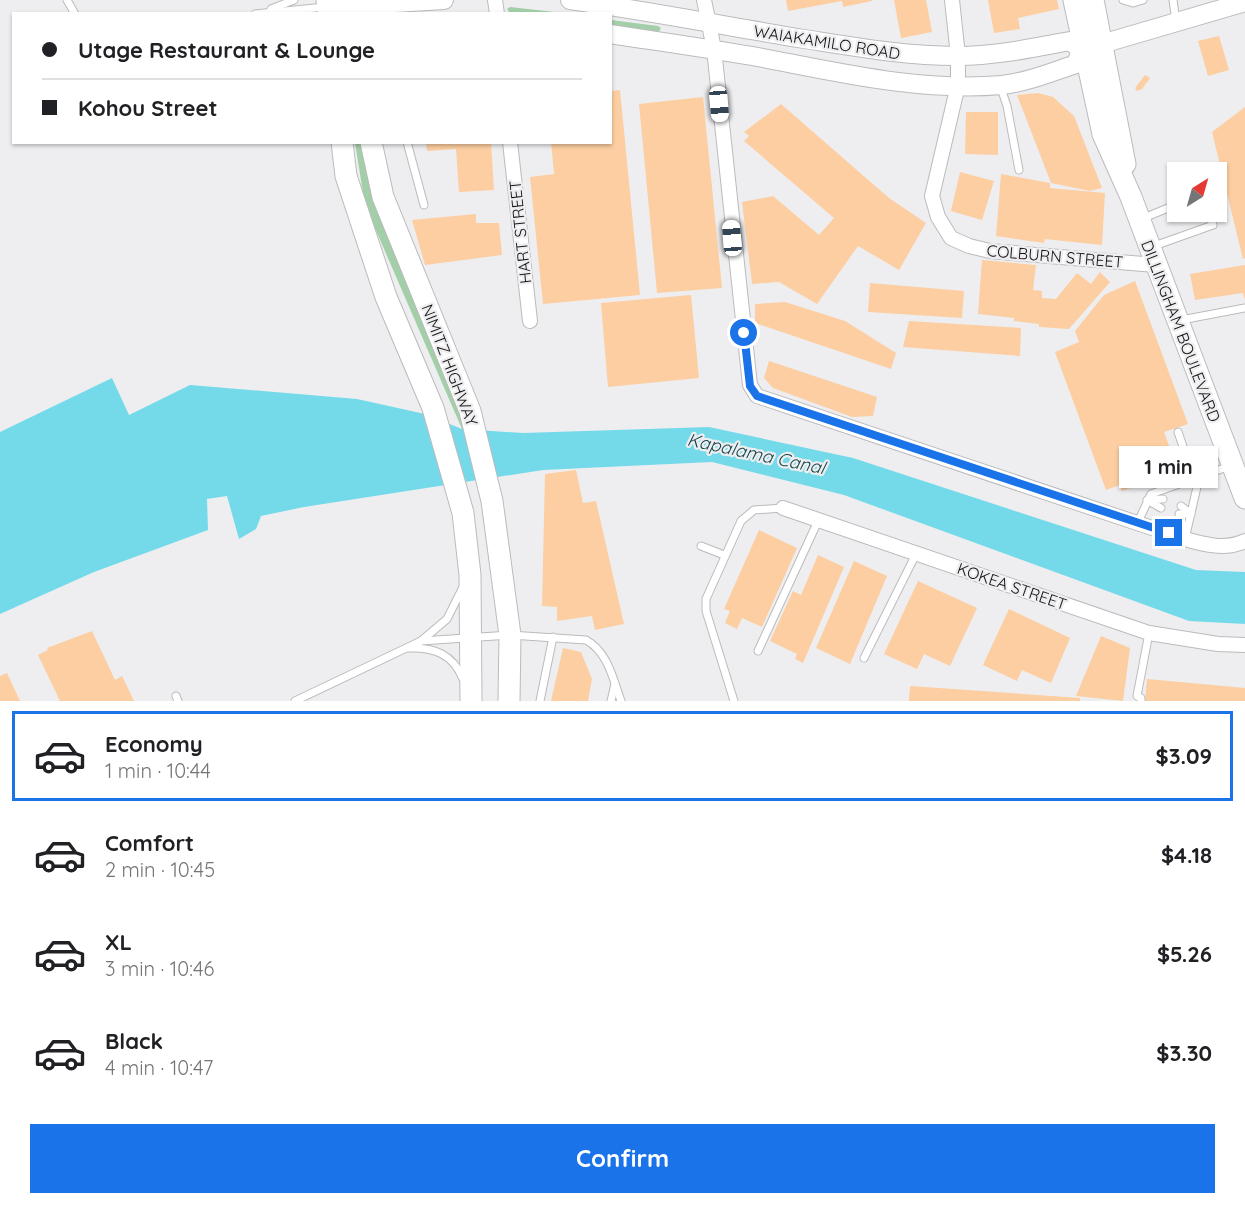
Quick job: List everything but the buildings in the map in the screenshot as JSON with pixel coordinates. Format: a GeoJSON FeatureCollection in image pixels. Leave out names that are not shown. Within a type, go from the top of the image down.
{"type":"FeatureCollection","features":[{"type":"Feature","properties":{"kind":"main road"},"geometry":{"type":"LineString","coordinates":[[328,7],[444,0]]}},
{"type":"Feature","properties":{"kind":"main road","name":"WAIAKAMILO ROAD"},"geometry":{"type":"LineString","coordinates":[[570,0],[656,12],[880,51],[958,56],[1009,52],[1070,41],[1089,48]]}},
{"type":"Feature","properties":{"kind":"main road","name":"DILLINGHAM BOULEVARD"},"geometry":{"type":"LineString","coordinates":[[1074,0],[1131,197],[1176,321],[1245,498]]}},
{"type":"Feature","properties":{"kind":"main road","name":"DILLINGHAM BOULEVARD"},"geometry":{"type":"LineString","coordinates":[[1089,48],[1093,0]]}},
{"type":"Feature","properties":{"kind":"main road","name":"WAIAKAMILO ROAD"},"geometry":{"type":"LineString","coordinates":[[612,34],[714,49],[841,73],[915,83],[1000,85],[1025,81],[1076,64],[1089,48],[1243,2]]}},
{"type":"Feature","properties":{"kind":"main road","name":"NIMITZ HIGHWAY"},"geometry":{"type":"LineString","coordinates":[[342,144],[346,176],[386,297],[433,408],[463,513],[470,574],[472,636],[470,701]]}},
{"type":"Feature","properties":{"kind":"main road","name":"NIMITZ HIGHWAY"},"geometry":{"type":"LineString","coordinates":[[371,144],[383,197],[470,411],[492,501],[510,635],[508,701]]}},
{"type":"Feature","properties":{"kind":"street"},"geometry":{"type":"LineString","coordinates":[[704,0],[714,49],[737,283],[750,386],[757,396],[1185,539],[1208,545],[1236,545],[1245,541]]}},
{"type":"Feature","properties":{"kind":"street","name":"COLBURN STREET"},"geometry":{"type":"LineString","coordinates":[[952,0],[958,56],[958,85],[932,196],[938,217],[951,238],[969,246],[990,250],[1152,256]]}},
{"type":"Feature","properties":{"kind":"street","name":"HART STREET"},"geometry":{"type":"LineString","coordinates":[[510,144],[530,321]]}},
{"type":"Feature","properties":{"kind":"street","name":"KOKEA STREET"},"geometry":{"type":"LineString","coordinates":[[783,508],[1149,633],[1218,644],[1245,645]]}},
{"type":"Feature","properties":{"kind":"lane"},"geometry":{"type":"LineString","coordinates":[[262,12],[294,0]]}},
{"type":"Feature","properties":{"kind":"lane"},"geometry":{"type":"LineString","coordinates":[[1123,0],[1133,3],[1143,0]]}},
{"type":"Feature","properties":{"kind":"lane"},"geometry":{"type":"LineString","coordinates":[[1173,0],[1177,22]]}},
{"type":"Feature","properties":{"kind":"lane"},"geometry":{"type":"LineString","coordinates":[[270,12],[328,7]]}},
{"type":"Feature","properties":{"kind":"lane"},"geometry":{"type":"LineString","coordinates":[[1000,85],[1007,106],[1019,170]]}},
{"type":"Feature","properties":{"kind":"lane"},"geometry":{"type":"LineString","coordinates":[[408,144],[424,206]]}},
{"type":"Feature","properties":{"kind":"lane"},"geometry":{"type":"LineString","coordinates":[[1139,220],[1167,209]]}},
{"type":"Feature","properties":{"kind":"lane"},"geometry":{"type":"LineString","coordinates":[[1152,256],[1213,225],[1212,222]]}},
{"type":"Feature","properties":{"kind":"lane"},"geometry":{"type":"LineString","coordinates":[[1176,321],[1245,308]]}},
{"type":"Feature","properties":{"kind":"lane"},"geometry":{"type":"LineString","coordinates":[[1178,432],[1197,488],[1185,539]]}},
{"type":"Feature","properties":{"kind":"lane"},"geometry":{"type":"LineString","coordinates":[[1138,522],[1151,494],[1233,465]]}},
{"type":"Feature","properties":{"kind":"lane"},"geometry":{"type":"LineString","coordinates":[[1147,500],[1163,499]]}},
{"type":"Feature","properties":{"kind":"lane"},"geometry":{"type":"LineString","coordinates":[[1147,500],[1161,508]]}},
{"type":"Feature","properties":{"kind":"lane"},"geometry":{"type":"LineString","coordinates":[[1181,506],[1191,514]]}},
{"type":"Feature","properties":{"kind":"lane"},"geometry":{"type":"LineString","coordinates":[[734,701],[706,611],[706,599],[741,521],[754,510],[783,508]]}},
{"type":"Feature","properties":{"kind":"lane"},"geometry":{"type":"LineString","coordinates":[[1179,514],[1191,514]]}},
{"type":"Feature","properties":{"kind":"lane"},"geometry":{"type":"LineString","coordinates":[[758,651],[818,521]]}},
{"type":"Feature","properties":{"kind":"lane"},"geometry":{"type":"LineString","coordinates":[[701,546],[724,555]]}},
{"type":"Feature","properties":{"kind":"lane"},"geometry":{"type":"LineString","coordinates":[[864,658],[916,554]]}},
{"type":"Feature","properties":{"kind":"lane"},"geometry":{"type":"LineString","coordinates":[[295,701],[421,641],[447,619],[470,574]]}},
{"type":"Feature","properties":{"kind":"lane"},"geometry":{"type":"LineString","coordinates":[[1141,701],[1141,698],[1137,696],[1149,633]]}},
{"type":"Feature","properties":{"kind":"lane"},"geometry":{"type":"LineString","coordinates":[[421,641],[510,635],[586,640],[596,645],[621,701]]}},
{"type":"Feature","properties":{"kind":"lane"},"geometry":{"type":"LineString","coordinates":[[540,701],[553,637]]}},
{"type":"Feature","properties":{"kind":"lane"},"geometry":{"type":"LineString","coordinates":[[403,649],[424,647],[449,657],[459,668],[470,701]]}},
{"type":"Feature","properties":{"kind":"lane"},"geometry":{"type":"LineString","coordinates":[[611,701],[615,684]]}},
{"type":"Feature","properties":{"kind":"green space"},"geometry":{"type":"Polygon","coordinates":[[[510,7],[554,12],[509,12],[507,9],[510,7]]]}},
{"type":"Feature","properties":{"kind":"green space"},"geometry":{"type":"Polygon","coordinates":[[[612,20],[658,26],[661,28],[658,33],[612,29],[612,20]]]}},
{"type":"Feature","properties":{"kind":"green space"},"geometry":{"type":"Polygon","coordinates":[[[355,144],[362,144],[476,430],[462,429],[365,205],[355,144]]]}},
{"type":"Feature","properties":{"kind":"water","name":"Kapalama Canal"},"geometry":{"type":"Polygon","coordinates":[[[112,378],[129,415],[190,385],[357,399],[425,414],[462,429],[523,433],[709,427],[853,458],[1196,570],[1245,572],[1245,624],[1189,621],[844,495],[712,462],[543,470],[304,507],[261,516],[256,529],[239,539],[227,496],[207,499],[208,530],[94,572],[0,614],[0,432],[112,378]]]}},
{"type":"Feature","properties":{"kind":"route"},"geometry":{"type":"LineString","coordinates":[[744,333],[750,386],[757,396],[1169,533]]}}]}
